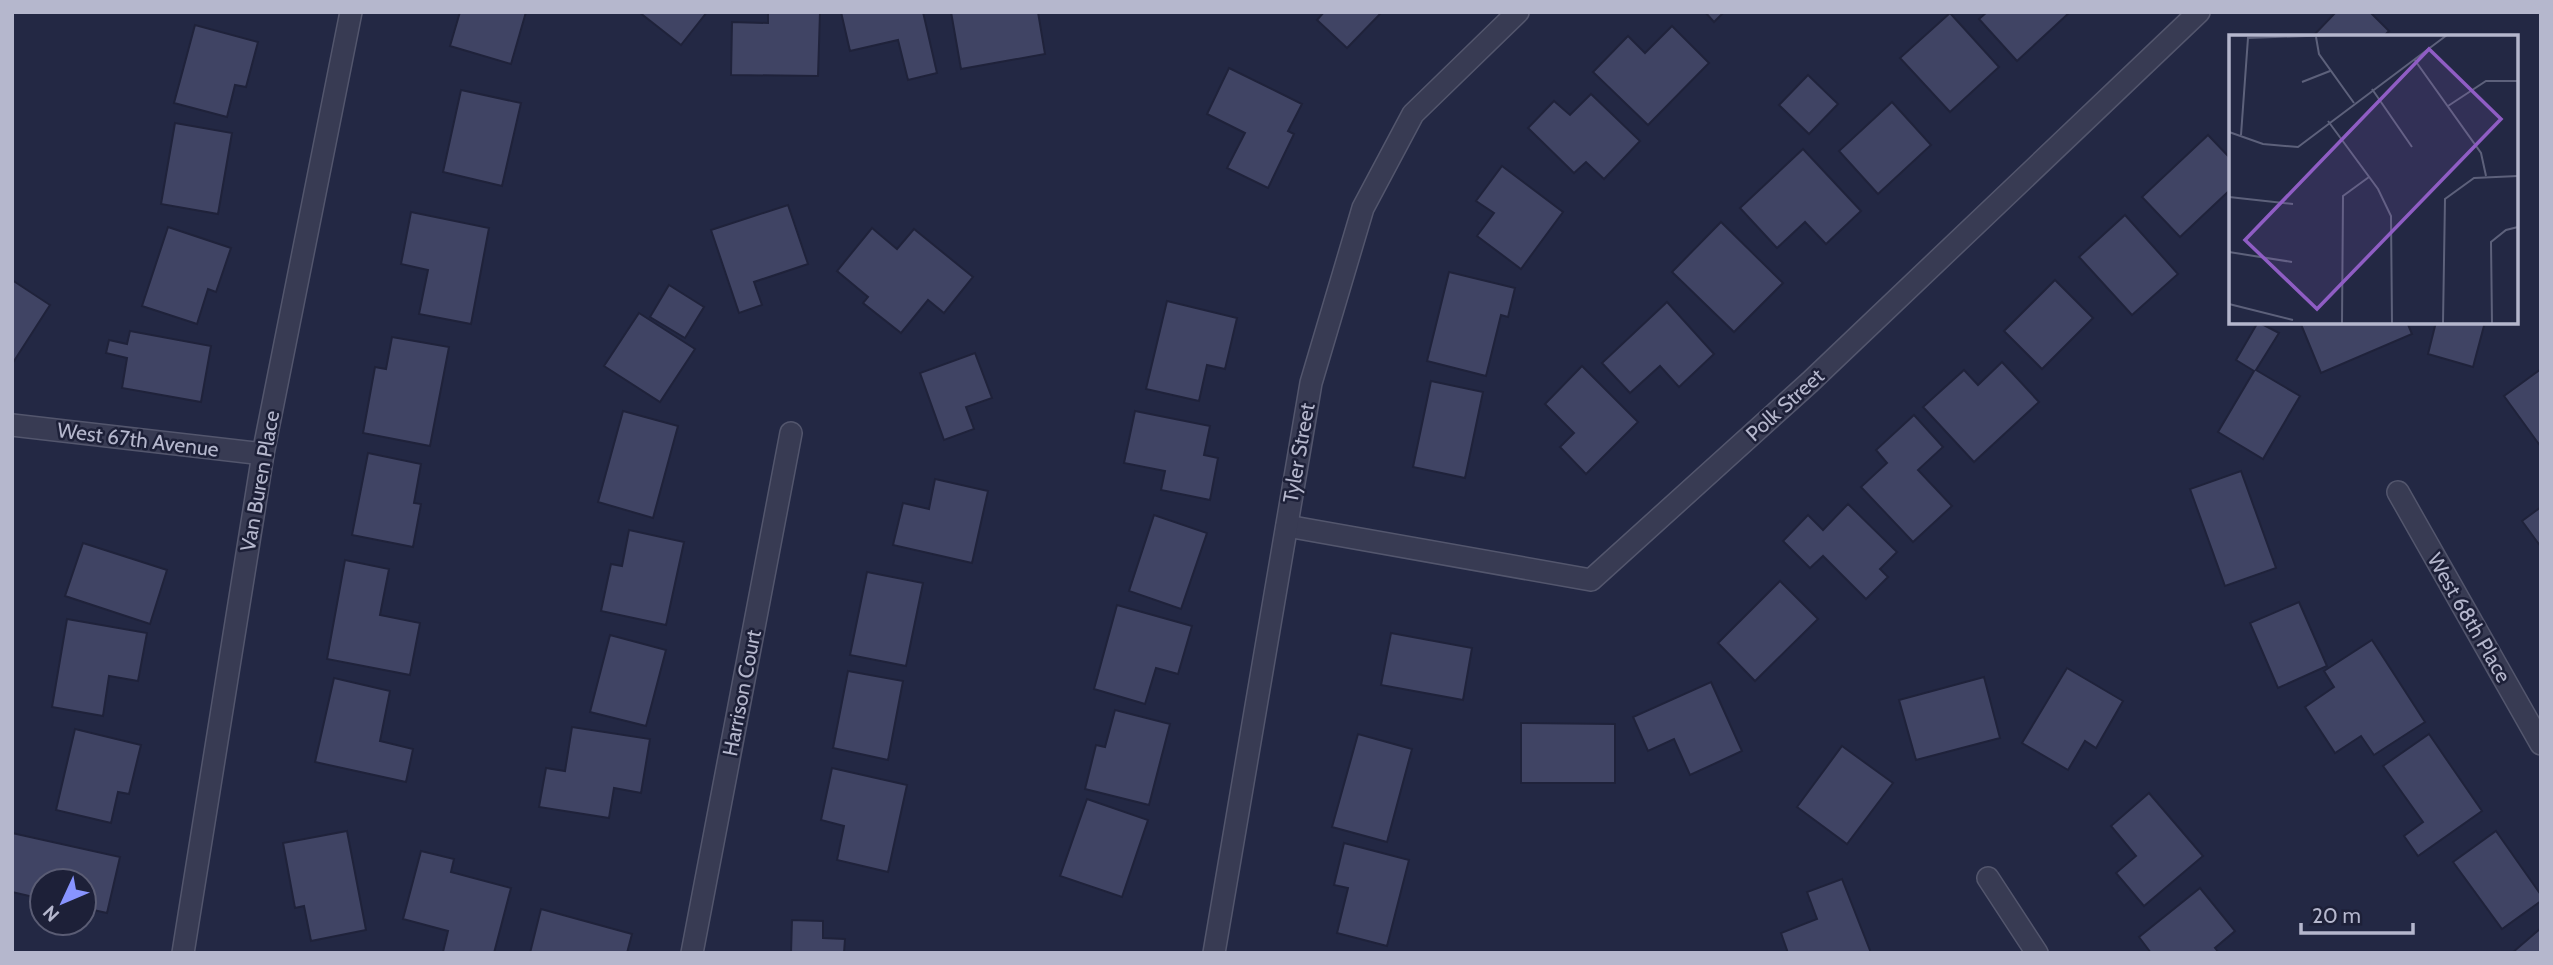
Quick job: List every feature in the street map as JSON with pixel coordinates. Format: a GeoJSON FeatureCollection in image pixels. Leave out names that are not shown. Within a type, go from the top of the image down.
{"type":"FeatureCollection","features":[{"type":"Feature","properties":{"kind":"street","name":"Van Buren Place"},"geometry":{"type":"LineString","coordinates":[[183,953],[263,454],[351,12]]}},
{"type":"Feature","properties":{"kind":"street","name":"Tyler Street"},"geometry":{"type":"LineString","coordinates":[[1214,953],[1311,383],[1363,208],[1413,114],[1518,12]]}},
{"type":"Feature","properties":{"kind":"street","name":"Polk Street"},"geometry":{"type":"LineString","coordinates":[[1287,526],[1591,580],[1810,383],[2199,12]]}},
{"type":"Feature","properties":{"kind":"street","name":"West 67th Avenue"},"geometry":{"type":"LineString","coordinates":[[12,425],[263,454]]}},
{"type":"Feature","properties":{"kind":"street","name":"Harrison Court"},"geometry":{"type":"LineString","coordinates":[[692,953],[791,433]]}},
{"type":"Feature","properties":{"kind":"street","name":"West 68th Place"},"geometry":{"type":"LineString","coordinates":[[2398,492],[2541,744]]}},
{"type":"Feature","properties":{"kind":"street"},"geometry":{"type":"LineString","coordinates":[[1988,878],[2037,953]]}},
{"type":"Feature","properties":{"kind":"building"},"geometry":{"type":"Polygon","coordinates":[[[460,12],[526,12],[511,64],[450,46],[460,12]]]}},
{"type":"Feature","properties":{"kind":"building"},"geometry":{"type":"Polygon","coordinates":[[[639,12],[707,12],[681,45],[639,12]]]}},
{"type":"Feature","properties":{"kind":"building"},"geometry":{"type":"Polygon","coordinates":[[[768,12],[820,12],[818,76],[731,75],[732,22],[768,23],[768,12]]]}},
{"type":"Feature","properties":{"kind":"building"},"geometry":{"type":"Polygon","coordinates":[[[841,12],[923,12],[937,73],[908,80],[898,40],[850,51],[841,12]]]}},
{"type":"Feature","properties":{"kind":"building"},"geometry":{"type":"Polygon","coordinates":[[[951,12],[1038,12],[1045,54],[961,69],[951,12]]]}},
{"type":"Feature","properties":{"kind":"building"},"geometry":{"type":"Polygon","coordinates":[[[1324,12],[1382,12],[1347,48],[1317,20],[1324,12]]]}},
{"type":"Feature","properties":{"kind":"building"},"geometry":{"type":"Polygon","coordinates":[[[1705,12],[1724,12],[1714,22],[1705,12]]]}},
{"type":"Feature","properties":{"kind":"building"},"geometry":{"type":"Polygon","coordinates":[[[1987,12],[2070,12],[2017,61],[1979,19],[1987,12]]]}},
{"type":"Feature","properties":{"kind":"building"},"geometry":{"type":"Polygon","coordinates":[[[2336,12],[2370,12],[2389,31],[2385,35],[2314,35],[2336,12]]]}},
{"type":"Feature","properties":{"kind":"building"},"geometry":{"type":"Polygon","coordinates":[[[1950,13],[1999,67],[1950,112],[1900,58],[1950,13]]]}},
{"type":"Feature","properties":{"kind":"building"},"geometry":{"type":"Polygon","coordinates":[[[195,25],[258,42],[246,87],[235,85],[227,117],[174,103],[195,25]]]}},
{"type":"Feature","properties":{"kind":"building"},"geometry":{"type":"Polygon","coordinates":[[[1672,26],[1709,63],[1648,125],[1593,72],[1628,36],[1645,53],[1672,26]]]}},
{"type":"Feature","properties":{"kind":"building"},"geometry":{"type":"Polygon","coordinates":[[[1229,68],[1302,104],[1288,131],[1294,134],[1268,188],[1227,168],[1245,133],[1207,114],[1229,68]]]}},
{"type":"Feature","properties":{"kind":"building"},"geometry":{"type":"Polygon","coordinates":[[[1808,75],[1838,104],[1809,134],[1779,105],[1808,75]]]}},
{"type":"Feature","properties":{"kind":"building"},"geometry":{"type":"Polygon","coordinates":[[[461,90],[521,103],[502,186],[443,172],[461,90]]]}},
{"type":"Feature","properties":{"kind":"building"},"geometry":{"type":"Polygon","coordinates":[[[1591,94],[1640,141],[1604,179],[1586,162],[1574,173],[1528,128],[1554,101],[1570,115],[1591,94]]]}},
{"type":"Feature","properties":{"kind":"building"},"geometry":{"type":"Polygon","coordinates":[[[1892,102],[1931,145],[1878,194],[1839,151],[1892,102]]]}},
{"type":"Feature","properties":{"kind":"building"},"geometry":{"type":"Polygon","coordinates":[[[175,123],[232,133],[218,214],[161,204],[175,123]]]}},
{"type":"Feature","properties":{"kind":"building"},"geometry":{"type":"Polygon","coordinates":[[[2208,135],[2229,157],[2229,191],[2180,237],[2142,197],[2208,135]]]}},
{"type":"Feature","properties":{"kind":"building"},"geometry":{"type":"Polygon","coordinates":[[[1803,149],[1861,211],[1826,244],[1805,222],[1777,248],[1740,208],[1803,149]]]}},
{"type":"Feature","properties":{"kind":"building"},"geometry":{"type":"Polygon","coordinates":[[[1502,166],[1563,212],[1521,269],[1477,236],[1494,213],[1476,201],[1502,166]]]}},
{"type":"Feature","properties":{"kind":"building"},"geometry":{"type":"Polygon","coordinates":[[[788,205],[808,264],[754,282],[762,305],[739,313],[711,230],[788,205]]]}},
{"type":"Feature","properties":{"kind":"building"},"geometry":{"type":"Polygon","coordinates":[[[411,212],[489,228],[471,324],[419,314],[428,270],[401,264],[411,212]]]}},
{"type":"Feature","properties":{"kind":"building"},"geometry":{"type":"Polygon","coordinates":[[[2125,215],[2178,274],[2132,315],[2079,257],[2125,215]]]}},
{"type":"Feature","properties":{"kind":"building"},"geometry":{"type":"Polygon","coordinates":[[[1721,222],[1783,283],[1734,332],[1672,272],[1721,222]]]}},
{"type":"Feature","properties":{"kind":"building"},"geometry":{"type":"Polygon","coordinates":[[[168,227],[231,248],[216,292],[208,289],[197,324],[142,306],[168,227]]]}},
{"type":"Feature","properties":{"kind":"building"},"geometry":{"type":"Polygon","coordinates":[[[872,228],[897,249],[914,229],[973,277],[944,313],[928,300],[901,333],[863,303],[868,297],[837,271],[872,228]]]}},
{"type":"Feature","properties":{"kind":"building"},"geometry":{"type":"Polygon","coordinates":[[[1449,272],[1515,288],[1508,317],[1501,315],[1486,376],[1427,361],[1449,272]]]}},
{"type":"Feature","properties":{"kind":"building"},"geometry":{"type":"Polygon","coordinates":[[[12,280],[50,305],[14,361],[12,359],[12,280]]]}},
{"type":"Feature","properties":{"kind":"building"},"geometry":{"type":"Polygon","coordinates":[[[2055,280],[2093,318],[2042,369],[2004,331],[2055,280]]]}},
{"type":"Feature","properties":{"kind":"building"},"geometry":{"type":"Polygon","coordinates":[[[669,285],[704,307],[685,338],[650,317],[669,285]]]}},
{"type":"Feature","properties":{"kind":"building"},"geometry":{"type":"Polygon","coordinates":[[[1167,301],[1237,318],[1225,369],[1207,365],[1199,401],[1146,389],[1167,301]]]}},
{"type":"Feature","properties":{"kind":"building"},"geometry":{"type":"Polygon","coordinates":[[[1667,302],[1714,354],[1679,387],[1660,366],[1630,393],[1602,363],[1667,302]]]}},
{"type":"Feature","properties":{"kind":"building"},"geometry":{"type":"Polygon","coordinates":[[[639,313],[695,349],[660,402],[604,366],[639,313]]]}},
{"type":"Feature","properties":{"kind":"building"},"geometry":{"type":"Polygon","coordinates":[[[2257,324],[2279,333],[2256,370],[2300,396],[2263,459],[2218,432],[2254,371],[2236,360],[2257,324]]]}},
{"type":"Feature","properties":{"kind":"building"},"geometry":{"type":"Polygon","coordinates":[[[2301,324],[2408,324],[2412,334],[2321,373],[2301,324]]]}},
{"type":"Feature","properties":{"kind":"building"},"geometry":{"type":"Polygon","coordinates":[[[2436,324],[2484,324],[2473,367],[2428,354],[2436,324]]]}},
{"type":"Feature","properties":{"kind":"building"},"geometry":{"type":"Polygon","coordinates":[[[130,331],[211,346],[201,402],[122,388],[127,358],[106,353],[109,340],[127,344],[130,331]]]}},
{"type":"Feature","properties":{"kind":"building"},"geometry":{"type":"Polygon","coordinates":[[[392,337],[449,347],[430,446],[363,433],[375,367],[386,369],[392,337]]]}},
{"type":"Feature","properties":{"kind":"building"},"geometry":{"type":"Polygon","coordinates":[[[975,353],[992,398],[966,407],[974,429],[944,440],[920,373],[975,353]]]}},
{"type":"Feature","properties":{"kind":"building"},"geometry":{"type":"Polygon","coordinates":[[[2002,362],[2039,402],[1974,462],[1923,407],[1964,370],[1978,385],[2002,362]]]}},
{"type":"Feature","properties":{"kind":"building"},"geometry":{"type":"Polygon","coordinates":[[[1582,366],[1638,422],[1586,474],[1560,447],[1574,433],[1545,404],[1582,366]]]}},
{"type":"Feature","properties":{"kind":"building"},"geometry":{"type":"Polygon","coordinates":[[[2541,369],[2541,447],[2504,396],[2541,369]]]}},
{"type":"Feature","properties":{"kind":"building"},"geometry":{"type":"Polygon","coordinates":[[[1431,381],[1483,392],[1465,478],[1413,467],[1431,381]]]}},
{"type":"Feature","properties":{"kind":"building"},"geometry":{"type":"Polygon","coordinates":[[[623,411],[678,426],[653,518],[598,502],[623,411]]]}},
{"type":"Feature","properties":{"kind":"building"},"geometry":{"type":"Polygon","coordinates":[[[1135,411],[1210,426],[1204,455],[1218,458],[1210,500],[1161,490],[1165,471],[1124,463],[1135,411]]]}},
{"type":"Feature","properties":{"kind":"building"},"geometry":{"type":"Polygon","coordinates":[[[1914,415],[1943,447],[1918,470],[1952,506],[1913,542],[1861,487],[1887,463],[1876,450],[1914,415]]]}},
{"type":"Feature","properties":{"kind":"building"},"geometry":{"type":"Polygon","coordinates":[[[368,453],[421,464],[414,503],[421,504],[413,547],[352,535],[368,453]]]}},
{"type":"Feature","properties":{"kind":"building"},"geometry":{"type":"Polygon","coordinates":[[[2241,471],[2276,568],[2225,586],[2190,489],[2241,471]]]}},
{"type":"Feature","properties":{"kind":"building"},"geometry":{"type":"Polygon","coordinates":[[[935,479],[988,491],[972,563],[893,545],[903,503],[929,509],[935,479]]]}},
{"type":"Feature","properties":{"kind":"building"},"geometry":{"type":"Polygon","coordinates":[[[1848,504],[1897,552],[1880,569],[1888,577],[1866,599],[1823,556],[1810,568],[1783,541],[1808,515],[1823,530],[1848,504]]]}},
{"type":"Feature","properties":{"kind":"building"},"geometry":{"type":"Polygon","coordinates":[[[2541,507],[2541,547],[2522,521],[2541,507]]]}},
{"type":"Feature","properties":{"kind":"building"},"geometry":{"type":"Polygon","coordinates":[[[1154,515],[1207,533],[1181,609],[1129,591],[1154,515]]]}},
{"type":"Feature","properties":{"kind":"building"},"geometry":{"type":"Polygon","coordinates":[[[629,530],[684,542],[666,625],[601,611],[611,564],[622,566],[629,530]]]}},
{"type":"Feature","properties":{"kind":"building"},"geometry":{"type":"Polygon","coordinates":[[[83,543],[167,570],[150,624],[65,596],[83,543]]]}},
{"type":"Feature","properties":{"kind":"building"},"geometry":{"type":"Polygon","coordinates":[[[345,560],[389,569],[380,615],[420,623],[410,675],[327,659],[345,560]]]}},
{"type":"Feature","properties":{"kind":"building"},"geometry":{"type":"Polygon","coordinates":[[[867,572],[923,583],[906,666],[850,655],[867,572]]]}},
{"type":"Feature","properties":{"kind":"building"},"geometry":{"type":"Polygon","coordinates":[[[1780,581],[1818,619],[1755,681],[1718,643],[1780,581]]]}},
{"type":"Feature","properties":{"kind":"building"},"geometry":{"type":"Polygon","coordinates":[[[2299,602],[2327,666],[2278,688],[2250,623],[2299,602]]]}},
{"type":"Feature","properties":{"kind":"building"},"geometry":{"type":"Polygon","coordinates":[[[1117,605],[1192,626],[1178,674],[1156,668],[1145,704],[1094,689],[1117,605]]]}},
{"type":"Feature","properties":{"kind":"building"},"geometry":{"type":"Polygon","coordinates":[[[67,619],[147,633],[138,681],[109,676],[103,716],[52,707],[67,619]]]}},
{"type":"Feature","properties":{"kind":"building"},"geometry":{"type":"Polygon","coordinates":[[[1391,633],[1472,648],[1463,700],[1381,685],[1391,633]]]}},
{"type":"Feature","properties":{"kind":"building"},"geometry":{"type":"Polygon","coordinates":[[[610,635],[666,650],[646,726],[590,712],[610,635]]]}},
{"type":"Feature","properties":{"kind":"building"},"geometry":{"type":"Polygon","coordinates":[[[2372,640],[2425,722],[2374,755],[2361,736],[2335,753],[2305,707],[2334,687],[2324,671],[2372,640]]]}},
{"type":"Feature","properties":{"kind":"building"},"geometry":{"type":"Polygon","coordinates":[[[2067,668],[2123,701],[2096,748],[2085,741],[2068,770],[2022,743],[2067,668]]]}},
{"type":"Feature","properties":{"kind":"building"},"geometry":{"type":"Polygon","coordinates":[[[848,671],[903,681],[888,760],[833,748],[848,671]]]}},
{"type":"Feature","properties":{"kind":"building"},"geometry":{"type":"Polygon","coordinates":[[[1984,677],[2000,738],[1916,760],[1899,700],[1984,677]]]}},
{"type":"Feature","properties":{"kind":"building"},"geometry":{"type":"Polygon","coordinates":[[[334,678],[390,691],[380,741],[413,749],[406,782],[315,762],[334,678]]]}},
{"type":"Feature","properties":{"kind":"building"},"geometry":{"type":"Polygon","coordinates":[[[1711,682],[1742,751],[1690,775],[1674,739],[1648,751],[1633,717],[1711,682]]]}},
{"type":"Feature","properties":{"kind":"building"},"geometry":{"type":"Polygon","coordinates":[[[1115,710],[1170,724],[1149,805],[1085,789],[1096,745],[1105,747],[1115,710]]]}},
{"type":"Feature","properties":{"kind":"building"},"geometry":{"type":"Polygon","coordinates":[[[1521,723],[1615,724],[1615,783],[1521,783],[1521,723]]]}},
{"type":"Feature","properties":{"kind":"building"},"geometry":{"type":"Polygon","coordinates":[[[572,727],[650,739],[641,793],[614,788],[609,818],[539,807],[546,768],[565,771],[572,727]]]}},
{"type":"Feature","properties":{"kind":"building"},"geometry":{"type":"Polygon","coordinates":[[[75,729],[141,745],[129,794],[118,792],[111,823],[56,810],[75,729]]]}},
{"type":"Feature","properties":{"kind":"building"},"geometry":{"type":"Polygon","coordinates":[[[1358,734],[1412,749],[1387,842],[1332,827],[1358,734]]]}},
{"type":"Feature","properties":{"kind":"building"},"geometry":{"type":"Polygon","coordinates":[[[2429,734],[2482,811],[2418,856],[2404,836],[2423,822],[2383,766],[2429,734]]]}},
{"type":"Feature","properties":{"kind":"building"},"geometry":{"type":"Polygon","coordinates":[[[1842,746],[1893,783],[1847,844],[1797,807],[1842,746]]]}},
{"type":"Feature","properties":{"kind":"building"},"geometry":{"type":"Polygon","coordinates":[[[832,768],[907,785],[888,872],[837,860],[844,826],[821,820],[832,768]]]}},
{"type":"Feature","properties":{"kind":"building"},"geometry":{"type":"Polygon","coordinates":[[[2149,793],[2203,856],[2144,906],[2116,873],[2136,856],[2111,826],[2149,793]]]}},
{"type":"Feature","properties":{"kind":"building"},"geometry":{"type":"Polygon","coordinates":[[[1087,799],[1148,820],[1122,897],[1060,876],[1087,799]]]}},
{"type":"Feature","properties":{"kind":"building"},"geometry":{"type":"Polygon","coordinates":[[[347,831],[366,930],[311,941],[304,906],[295,908],[283,843],[347,831]]]}},
{"type":"Feature","properties":{"kind":"building"},"geometry":{"type":"Polygon","coordinates":[[[2496,831],[2541,895],[2541,901],[2502,929],[2453,862],[2496,831]]]}},
{"type":"Feature","properties":{"kind":"building"},"geometry":{"type":"Polygon","coordinates":[[[12,833],[120,857],[107,913],[98,911],[98,867],[28,867],[28,896],[12,892],[12,833]]]}},
{"type":"Feature","properties":{"kind":"building"},"geometry":{"type":"Polygon","coordinates":[[[1344,843],[1409,860],[1387,946],[1337,933],[1348,888],[1334,885],[1344,843]]]}},
{"type":"Feature","properties":{"kind":"building"},"geometry":{"type":"Polygon","coordinates":[[[421,851],[454,859],[451,872],[511,888],[494,953],[443,952],[448,931],[403,919],[421,851]]]}},
{"type":"Feature","properties":{"kind":"building"},"geometry":{"type":"Polygon","coordinates":[[[1842,879],[1871,953],[1788,953],[1781,933],[1817,919],[1807,892],[1842,879]]]}},
{"type":"Feature","properties":{"kind":"building"},"geometry":{"type":"Polygon","coordinates":[[[2200,888],[2235,931],[2215,948],[2219,953],[2151,953],[2139,937],[2200,888]]]}},
{"type":"Feature","properties":{"kind":"building"},"geometry":{"type":"Polygon","coordinates":[[[541,909],[632,934],[627,953],[530,953],[541,909]]]}},
{"type":"Feature","properties":{"kind":"building"},"geometry":{"type":"Polygon","coordinates":[[[792,920],[823,921],[823,938],[845,939],[844,953],[791,953],[792,920]]]}},
{"type":"Feature","properties":{"kind":"building"},"geometry":{"type":"Polygon","coordinates":[[[2541,928],[2541,953],[2512,953],[2541,928]]]}}]}
